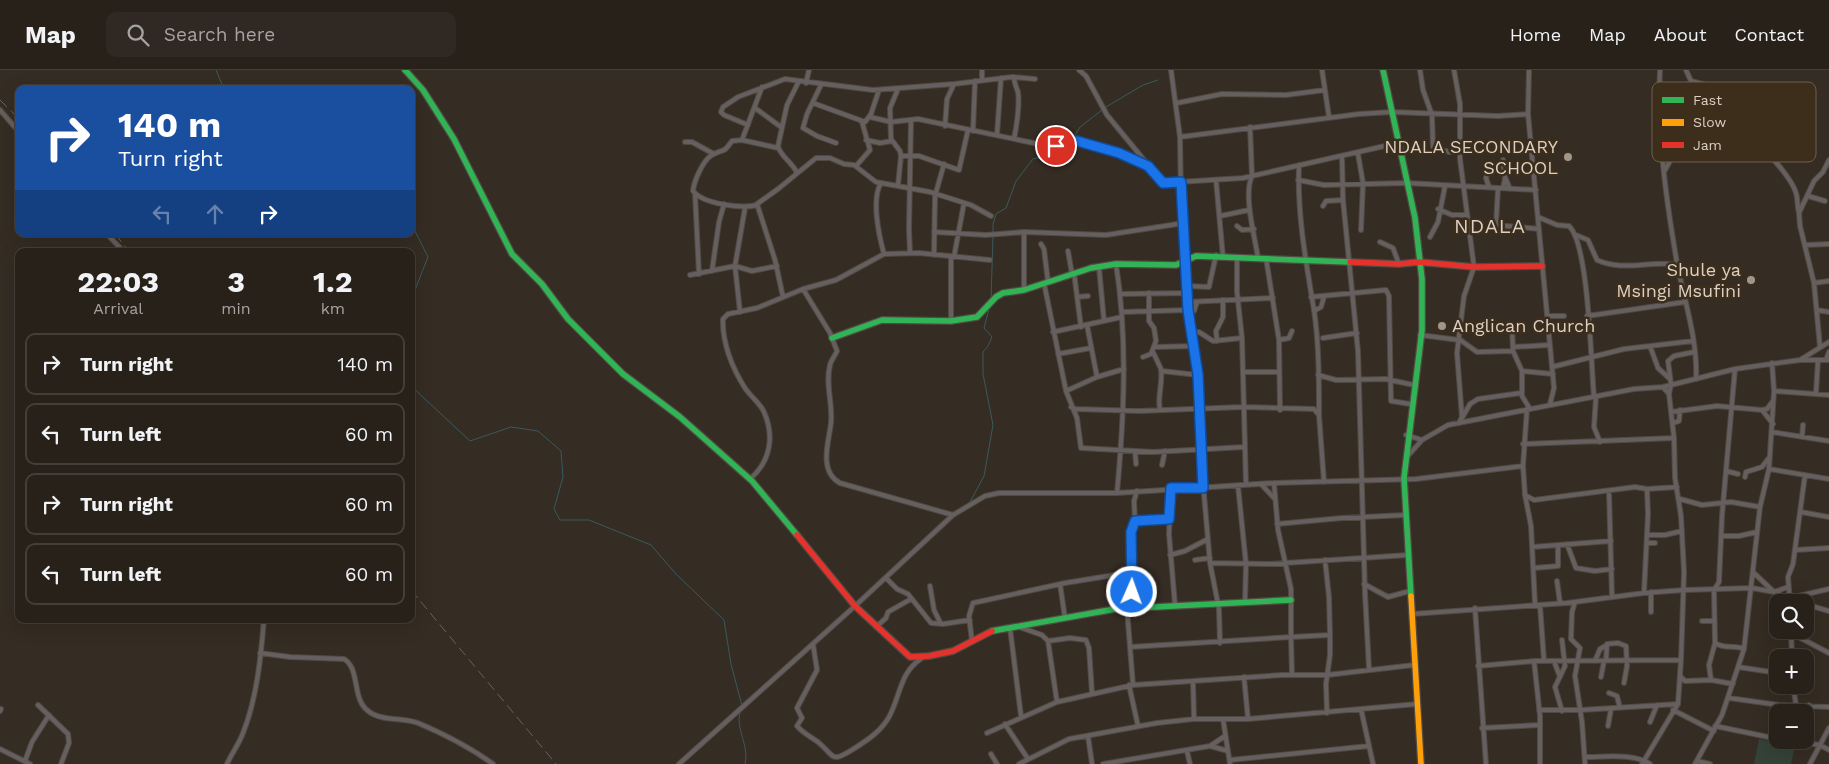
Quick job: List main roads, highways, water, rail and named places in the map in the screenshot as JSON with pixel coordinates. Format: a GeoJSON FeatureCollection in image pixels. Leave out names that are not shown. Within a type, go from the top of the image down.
{"type":"FeatureCollection","features":[{"type":"Feature","properties":{"kind":"waterway"},"geometry":{"type":"LineString","coordinates":[[216,70],[222,85]]}},
{"type":"Feature","properties":{"kind":"waterway"},"geometry":{"type":"LineString","coordinates":[[1106,107],[1143,85],[1158,80]]}},
{"type":"Feature","properties":{"kind":"waterway"},"geometry":{"type":"LineString","coordinates":[[1072,140],[1080,127],[1102,110]]}},
{"type":"Feature","properties":{"kind":"waterway"},"geometry":{"type":"LineString","coordinates":[[993,232],[996,214],[1006,208],[1016,181],[1033,159],[1055,154],[1069,143]]}},
{"type":"Feature","properties":{"kind":"waterway"},"geometry":{"type":"LineString","coordinates":[[415,231],[428,257],[415,290]]}},
{"type":"Feature","properties":{"kind":"waterway"},"geometry":{"type":"LineString","coordinates":[[991,300],[993,236]]}},
{"type":"Feature","properties":{"kind":"waterway"},"geometry":{"type":"LineString","coordinates":[[970,502],[984,476],[993,425],[983,374],[983,352],[992,337],[984,328],[989,309]]}},
{"type":"Feature","properties":{"kind":"waterway"},"geometry":{"type":"LineString","coordinates":[[415,390],[470,441],[511,427],[538,431],[561,451],[563,477],[554,509],[560,520],[589,520],[651,545],[676,574],[724,620],[731,664],[742,706]]}},
{"type":"Feature","properties":{"kind":"waterway"},"geometry":{"type":"LineString","coordinates":[[740,712],[739,725],[746,751],[745,764]]}},
{"type":"Feature","properties":{"kind":"railway"},"geometry":{"type":"LineString","coordinates":[[0,100],[15,115]]}},
{"type":"Feature","properties":{"kind":"railway"},"geometry":{"type":"LineString","coordinates":[[117,237],[127,248]]}},
{"type":"Feature","properties":{"kind":"railway"},"geometry":{"type":"LineString","coordinates":[[415,595],[556,764]]}},
{"type":"Feature","properties":{"kind":"place","name":"NDALA SECONDARY SCHOOL"},"geometry":{"type":"Point","coordinates":[1568,157]}},
{"type":"Feature","properties":{"kind":"place","name":"Shule ya Msingi Msufini"},"geometry":{"type":"Point","coordinates":[1751,280]}},
{"type":"Feature","properties":{"kind":"place","name":"Anglican Church"},"geometry":{"type":"Point","coordinates":[1442,326]}},
{"type":"Feature","properties":{"kind":"district","name":"NDALA"},"geometry":{"type":"Point","coordinates":[1490,226]}}]}
